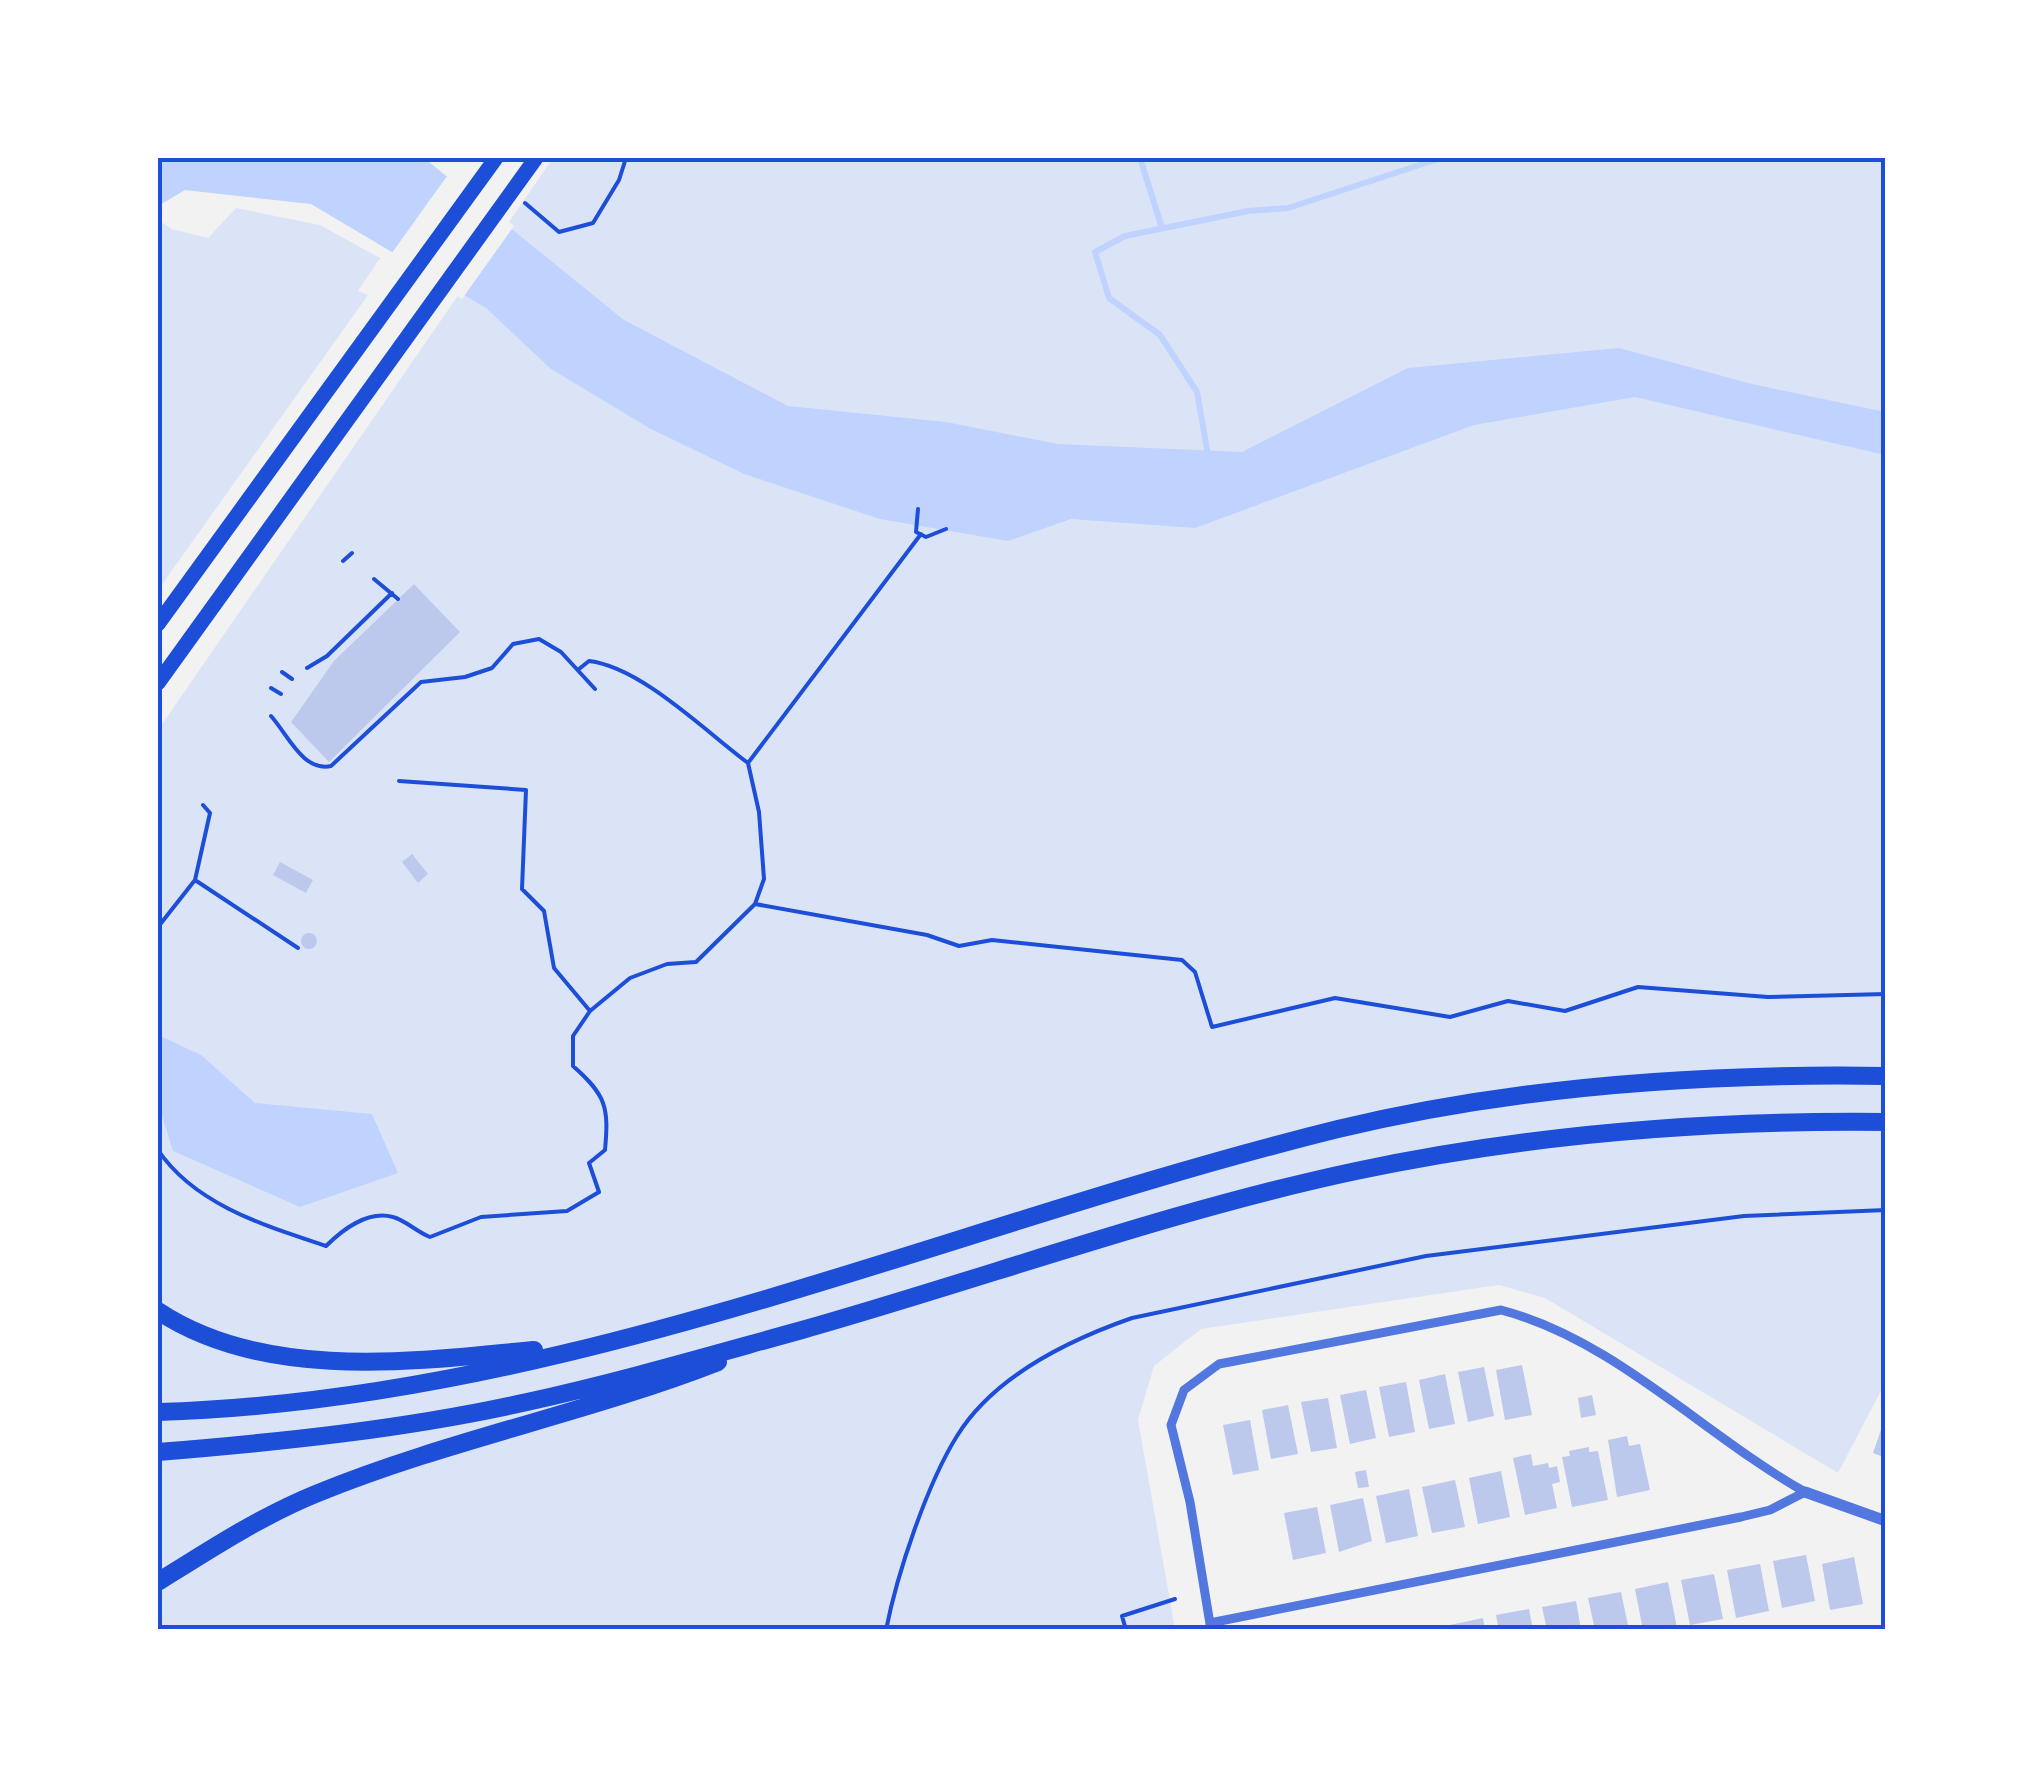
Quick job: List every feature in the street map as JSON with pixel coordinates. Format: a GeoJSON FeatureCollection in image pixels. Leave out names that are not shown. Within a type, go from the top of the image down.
{"type":"FeatureCollection","features":[{"type":"Feature","properties":{"kind":"highway"},"geometry":{"type":"LineString","coordinates":[[158,1412],[260,1409],[450,1378],[619,1341],[1202,1165],[1343,1128],[1492,1100],[1642,1082],[1796,1074],[1886,1076]]}},
{"type":"Feature","properties":{"kind":"highway"},"geometry":{"type":"LineString","coordinates":[[158,1452],[286,1442],[525,1402],[802,1330],[1207,1209],[1357,1171],[1643,1129],[1886,1122]]}},
{"type":"Feature","properties":{"kind":"highway"},"geometry":{"type":"LineString","coordinates":[[158,1312],[182,1328],[251,1353],[443,1359],[619,1341]]}},
{"type":"Feature","properties":{"kind":"highway"},"geometry":{"type":"LineString","coordinates":[[158,1582],[220,1543],[317,1494],[458,1446],[628,1397],[802,1330]]}},
{"type":"Feature","properties":{"kind":"main road"},"geometry":{"type":"LineString","coordinates":[[158,624],[496,158]]}},
{"type":"Feature","properties":{"kind":"main road"},"geometry":{"type":"LineString","coordinates":[[158,684],[536,158]]}},
{"type":"Feature","properties":{"kind":"street"},"geometry":{"type":"LineString","coordinates":[[1806,1492],[1770,1510],[1741,1518],[1211,1626],[1190,1502],[1171,1425],[1184,1390],[1219,1364],[1501,1310],[1544,1322],[1589,1347],[1764,1469],[1806,1492],[1886,1522]]}},
{"type":"Feature","properties":{"kind":"path"},"geometry":{"type":"LineString","coordinates":[[526,203],[559,232],[593,223],[619,180],[626,158]]}},
{"type":"Feature","properties":{"kind":"path"},"geometry":{"type":"LineString","coordinates":[[918,509],[916,532],[926,538],[946,529]]}},
{"type":"Feature","properties":{"kind":"path"},"geometry":{"type":"LineString","coordinates":[[748,763],[921,534]]}},
{"type":"Feature","properties":{"kind":"path"},"geometry":{"type":"LineString","coordinates":[[342,561],[352,553]]}},
{"type":"Feature","properties":{"kind":"path"},"geometry":{"type":"LineString","coordinates":[[374,579],[398,599]]}},
{"type":"Feature","properties":{"kind":"path"},"geometry":{"type":"LineString","coordinates":[[306,668],[327,656],[392,593]]}},
{"type":"Feature","properties":{"kind":"path"},"geometry":{"type":"LineString","coordinates":[[271,716],[309,764],[318,769],[331,766],[421,682],[464,678],[492,668],[513,644],[540,638],[579,669],[595,688]]}},
{"type":"Feature","properties":{"kind":"path"},"geometry":{"type":"LineString","coordinates":[[158,1150],[192,1186],[248,1220],[326,1246],[342,1230],[376,1216],[395,1217],[430,1238],[481,1217],[567,1211],[599,1192],[589,1163],[605,1150],[608,1117],[599,1088],[573,1066],[573,1036],[590,1011],[630,978],[667,964],[696,962],[756,904],[764,879],[760,812],[748,763],[643,684],[606,663],[588,661],[579,669]]}},
{"type":"Feature","properties":{"kind":"path"},"geometry":{"type":"LineString","coordinates":[[282,672],[292,678]]}},
{"type":"Feature","properties":{"kind":"path"},"geometry":{"type":"LineString","coordinates":[[271,688],[281,694]]}},
{"type":"Feature","properties":{"kind":"path"},"geometry":{"type":"LineString","coordinates":[[398,781],[526,790],[522,889],[544,911],[554,968],[590,1011]]}},
{"type":"Feature","properties":{"kind":"path"},"geometry":{"type":"LineString","coordinates":[[158,927],[196,880],[210,813],[204,805]]}},
{"type":"Feature","properties":{"kind":"path"},"geometry":{"type":"LineString","coordinates":[[196,880],[298,948]]}},
{"type":"Feature","properties":{"kind":"path"},"geometry":{"type":"LineString","coordinates":[[756,904],[927,935],[959,946],[992,940],[1182,960],[1194,972],[1212,1028],[1334,998],[1450,1017],[1508,1001],[1564,1011],[1638,987],[1768,997],[1886,994]]}},
{"type":"Feature","properties":{"kind":"path"},"geometry":{"type":"LineString","coordinates":[[886,1630],[908,1546],[957,1436],[1008,1384],[1053,1351],[1093,1332],[1132,1318],[1426,1256],[1744,1216],[1886,1210]]}},
{"type":"Feature","properties":{"kind":"path"},"geometry":{"type":"LineString","coordinates":[[1126,1630],[1122,1616],[1176,1599]]}},
{"type":"Feature","properties":{"kind":"shaded area"},"geometry":{"type":"Polygon","coordinates":[[[553,158],[1885,158],[1886,1381],[1838,1473],[1545,1298],[1499,1285],[1201,1329],[1154,1366],[1138,1420],[1175,1629],[158,1629],[158,730],[553,158]]]}},
{"type":"Feature","properties":{"kind":"shaded area"},"geometry":{"type":"Polygon","coordinates":[[[236,208],[320,225],[380,258],[358,291],[368,295],[158,590],[158,220],[172,229],[208,238],[236,208]]]}},
{"type":"Feature","properties":{"kind":"water"},"geometry":{"type":"Polygon","coordinates":[[[158,158],[424,158],[624,320],[788,406],[946,422],[1058,444],[1242,452],[1408,368],[1619,348],[1752,384],[1885,412],[1885,455],[1635,397],[1474,425],[1195,528],[1071,519],[1008,541],[880,519],[744,474],[649,428],[551,369],[486,308],[311,204],[185,190],[158,206],[158,158]]]}},
{"type":"Feature","properties":{"kind":"water"},"geometry":{"type":"Polygon","coordinates":[[[158,1035],[201,1055],[255,1103],[372,1114],[398,1173],[300,1207],[173,1151],[158,1103],[158,1035]]]}},
{"type":"Feature","properties":{"kind":"pier"},"geometry":{"type":"Polygon","coordinates":[[[450,172],[514,226],[462,299],[389,257],[450,172]]]}},
{"type":"Feature","properties":{"kind":"building"},"geometry":{"type":"Polygon","coordinates":[[[414,584],[460,632],[329,762],[291,722],[334,661],[414,584]]]}},
{"type":"Feature","properties":{"kind":"building"},"geometry":{"type":"Polygon","coordinates":[[[412,854],[428,874],[418,883],[402,862],[412,854]]]}},
{"type":"Feature","properties":{"kind":"building"},"geometry":{"type":"Polygon","coordinates":[[[280,862],[313,880],[306,893],[273,875],[280,862]]]}},
{"type":"Feature","properties":{"kind":"building"},"geometry":{"type":"Polygon","coordinates":[[[309,933],[317,941],[309,949],[301,941],[309,933]]]}},
{"type":"Feature","properties":{"kind":"building"},"geometry":{"type":"Polygon","coordinates":[[[1522,1365],[1532,1415],[1505,1420],[1496,1370],[1522,1365]]]}},
{"type":"Feature","properties":{"kind":"building"},"geometry":{"type":"Polygon","coordinates":[[[1484,1367],[1494,1416],[1468,1422],[1458,1372],[1484,1367]]]}},
{"type":"Feature","properties":{"kind":"building"},"geometry":{"type":"Polygon","coordinates":[[[1445,1374],[1455,1424],[1429,1429],[1419,1380],[1445,1374]]]}},
{"type":"Feature","properties":{"kind":"building"},"geometry":{"type":"Polygon","coordinates":[[[1406,1382],[1415,1432],[1389,1437],[1379,1387],[1406,1382]]]}},
{"type":"Feature","properties":{"kind":"building"},"geometry":{"type":"Polygon","coordinates":[[[1366,1390],[1376,1438],[1350,1444],[1340,1395],[1366,1390]]]}},
{"type":"Feature","properties":{"kind":"building"},"geometry":{"type":"Polygon","coordinates":[[[1592,1395],[1596,1415],[1581,1418],[1578,1398],[1592,1395]]]}},
{"type":"Feature","properties":{"kind":"building"},"geometry":{"type":"Polygon","coordinates":[[[1328,1398],[1337,1448],[1311,1452],[1301,1402],[1328,1398]]]}},
{"type":"Feature","properties":{"kind":"building"},"geometry":{"type":"Polygon","coordinates":[[[1288,1405],[1298,1454],[1271,1459],[1262,1410],[1288,1405]]]}},
{"type":"Feature","properties":{"kind":"building"},"geometry":{"type":"Polygon","coordinates":[[[1886,1418],[1886,1458],[1873,1453],[1886,1418]]]}},
{"type":"Feature","properties":{"kind":"building"},"geometry":{"type":"Polygon","coordinates":[[[1250,1420],[1259,1470],[1233,1475],[1223,1425],[1250,1420]]]}},
{"type":"Feature","properties":{"kind":"building"},"geometry":{"type":"Polygon","coordinates":[[[1627,1436],[1629,1446],[1640,1444],[1650,1490],[1617,1497],[1608,1440],[1627,1436]]]}},
{"type":"Feature","properties":{"kind":"building"},"geometry":{"type":"Polygon","coordinates":[[[1589,1447],[1589,1452],[1598,1451],[1608,1500],[1572,1507],[1562,1457],[1570,1456],[1569,1451],[1589,1447]]]}},
{"type":"Feature","properties":{"kind":"building"},"geometry":{"type":"Polygon","coordinates":[[[1531,1454],[1533,1466],[1557,1466],[1560,1482],[1552,1484],[1557,1508],[1525,1515],[1513,1458],[1531,1454]]]}},
{"type":"Feature","properties":{"kind":"building"},"geometry":{"type":"Polygon","coordinates":[[[1366,1470],[1369,1487],[1358,1488],[1355,1472],[1366,1470]]]}},
{"type":"Feature","properties":{"kind":"building"},"geometry":{"type":"Polygon","coordinates":[[[1501,1471],[1510,1517],[1478,1524],[1469,1478],[1501,1471]]]}},
{"type":"Feature","properties":{"kind":"building"},"geometry":{"type":"Polygon","coordinates":[[[1455,1480],[1465,1527],[1432,1533],[1422,1487],[1455,1480]]]}},
{"type":"Feature","properties":{"kind":"building"},"geometry":{"type":"Polygon","coordinates":[[[1409,1489],[1418,1536],[1386,1543],[1376,1496],[1409,1489]]]}},
{"type":"Feature","properties":{"kind":"building"},"geometry":{"type":"Polygon","coordinates":[[[1363,1498],[1372,1541],[1339,1552],[1330,1505],[1363,1498]]]}},
{"type":"Feature","properties":{"kind":"building"},"geometry":{"type":"Polygon","coordinates":[[[1317,1507],[1326,1553],[1293,1560],[1284,1513],[1317,1507]]]}},
{"type":"Feature","properties":{"kind":"building"},"geometry":{"type":"Polygon","coordinates":[[[1806,1555],[1815,1601],[1782,1608],[1773,1561],[1806,1555]]]}},
{"type":"Feature","properties":{"kind":"building"},"geometry":{"type":"Polygon","coordinates":[[[1854,1557],[1863,1604],[1830,1610],[1822,1564],[1854,1557]]]}},
{"type":"Feature","properties":{"kind":"building"},"geometry":{"type":"Polygon","coordinates":[[[1760,1564],[1769,1611],[1736,1618],[1727,1570],[1760,1564]]]}},
{"type":"Feature","properties":{"kind":"building"},"geometry":{"type":"Polygon","coordinates":[[[1714,1574],[1723,1619],[1690,1625],[1681,1580],[1714,1574]]]}},
{"type":"Feature","properties":{"kind":"building"},"geometry":{"type":"Polygon","coordinates":[[[1668,1582],[1677,1628],[1643,1630],[1635,1589],[1668,1582]]]}},
{"type":"Feature","properties":{"kind":"building"},"geometry":{"type":"Polygon","coordinates":[[[1621,1592],[1629,1630],[1595,1630],[1588,1598],[1621,1592]]]}},
{"type":"Feature","properties":{"kind":"building"},"geometry":{"type":"Polygon","coordinates":[[[1576,1601],[1581,1630],[1547,1630],[1542,1607],[1576,1601]]]}},
{"type":"Feature","properties":{"kind":"building"},"geometry":{"type":"Polygon","coordinates":[[[1529,1609],[1533,1630],[1499,1630],[1496,1615],[1529,1609]]]}},
{"type":"Feature","properties":{"kind":"building"},"geometry":{"type":"Polygon","coordinates":[[[1483,1618],[1485,1630],[1451,1630],[1450,1625],[1483,1618]]]}},
{"type":"Feature","properties":{"kind":"waterway"},"geometry":{"type":"LineString","coordinates":[[1140,158],[1162,228]]}},
{"type":"Feature","properties":{"kind":"waterway"},"geometry":{"type":"LineString","coordinates":[[1208,455],[1197,392],[1160,335],[1109,298],[1095,252],[1125,236],[1248,211],[1288,208],[1441,158]]}}]}
